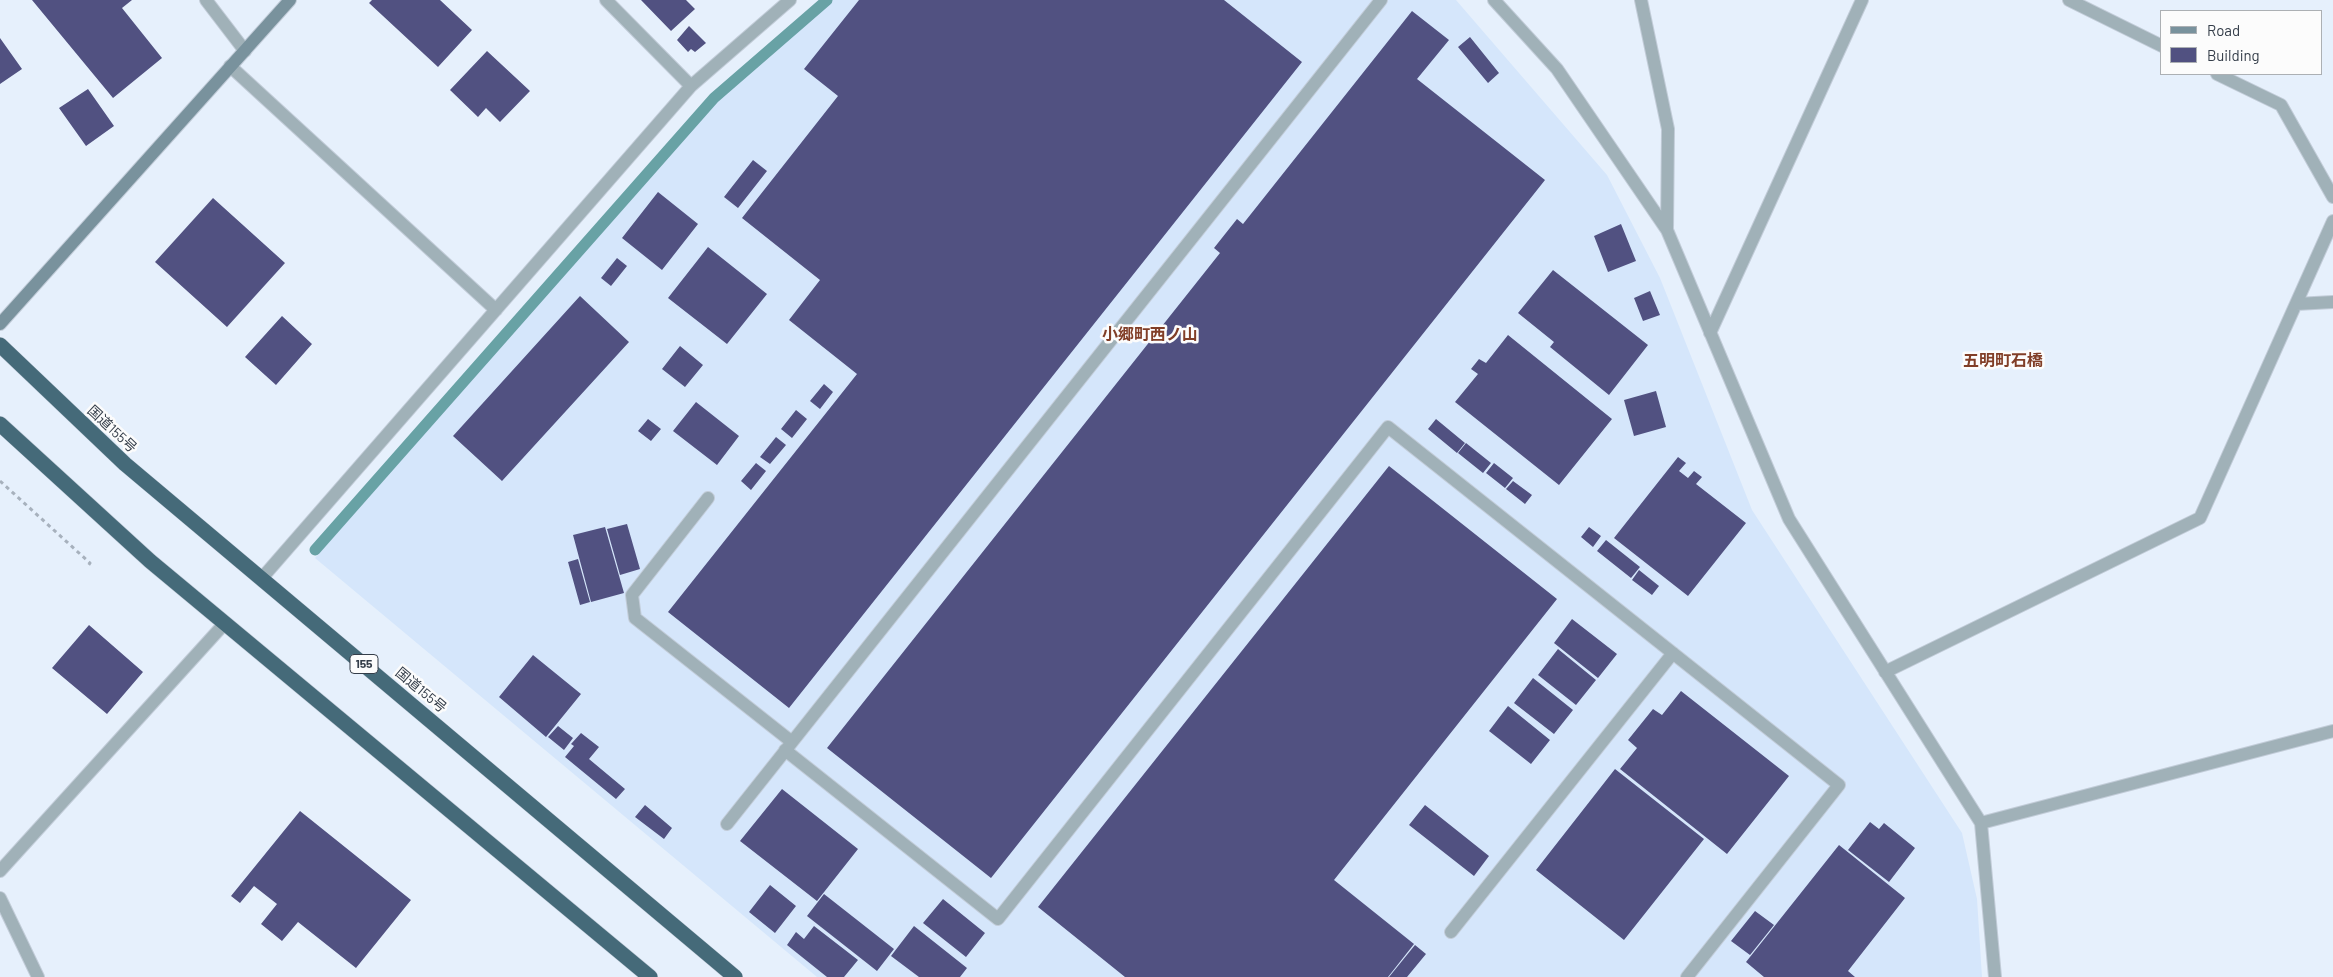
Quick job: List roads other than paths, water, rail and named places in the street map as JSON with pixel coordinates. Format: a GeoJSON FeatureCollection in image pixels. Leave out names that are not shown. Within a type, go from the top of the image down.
{"type":"FeatureCollection","features":[{"type":"Feature","properties":{"kind":"highway","name":"国道155号"},"geometry":{"type":"LineString","coordinates":[[0,345],[125,464],[734,977]]}},
{"type":"Feature","properties":{"kind":"highway"},"geometry":{"type":"LineString","coordinates":[[0,424],[150,562],[648,976]]}},
{"type":"Feature","properties":{"kind":"street"},"geometry":{"type":"LineString","coordinates":[[206,0],[244,51]]}},
{"type":"Feature","properties":{"kind":"street"},"geometry":{"type":"LineString","coordinates":[[0,324],[290,0]]}},
{"type":"Feature","properties":{"kind":"street"},"geometry":{"type":"LineString","coordinates":[[606,0],[691,86]]}},
{"type":"Feature","properties":{"kind":"street"},"geometry":{"type":"LineString","coordinates":[[262,578],[691,86],[790,0]]}},
{"type":"Feature","properties":{"kind":"street"},"geometry":{"type":"LineString","coordinates":[[727,824],[1381,0]]}},
{"type":"Feature","properties":{"kind":"street"},"geometry":{"type":"LineString","coordinates":[[1494,0],[1557,69],[1667,230],[1789,519],[1981,823],[1996,977]]}},
{"type":"Feature","properties":{"kind":"street"},"geometry":{"type":"LineString","coordinates":[[1641,0],[1668,129],[1667,230]]}},
{"type":"Feature","properties":{"kind":"street"},"geometry":{"type":"LineString","coordinates":[[1710,333],[1862,0]]}},
{"type":"Feature","properties":{"kind":"street"},"geometry":{"type":"LineString","coordinates":[[2069,0],[2160,45]]}},
{"type":"Feature","properties":{"kind":"street"},"geometry":{"type":"LineString","coordinates":[[230,66],[496,310]]}},
{"type":"Feature","properties":{"kind":"street"},"geometry":{"type":"LineString","coordinates":[[2219,75],[2281,106],[2333,198]]}},
{"type":"Feature","properties":{"kind":"street"},"geometry":{"type":"LineString","coordinates":[[1885,672],[2200,518],[2333,221]]}},
{"type":"Feature","properties":{"kind":"street"},"geometry":{"type":"LineString","coordinates":[[2296,304],[2333,302]]}},
{"type":"Feature","properties":{"kind":"street"},"geometry":{"type":"LineString","coordinates":[[708,498],[632,594],[635,618],[998,919],[1388,427],[1839,785],[1687,977]]}},
{"type":"Feature","properties":{"kind":"street"},"geometry":{"type":"LineString","coordinates":[[0,871],[224,623]]}},
{"type":"Feature","properties":{"kind":"street"},"geometry":{"type":"LineString","coordinates":[[1452,932],[1673,653]]}},
{"type":"Feature","properties":{"kind":"street"},"geometry":{"type":"LineString","coordinates":[[1981,823],[2333,732]]}},
{"type":"Feature","properties":{"kind":"street"},"geometry":{"type":"LineString","coordinates":[[0,898],[38,977]]}},
{"type":"Feature","properties":{"kind":"waterway"},"geometry":{"type":"LineString","coordinates":[[315,550],[714,98],[827,0]]}},
{"type":"Feature","properties":{"kind":"district","name":"小郷町西ノ山"},"geometry":{"type":"Point","coordinates":[1150,335]}},
{"type":"Feature","properties":{"kind":"district","name":"五明町石橋"},"geometry":{"type":"Point","coordinates":[2003,361]}}]}
